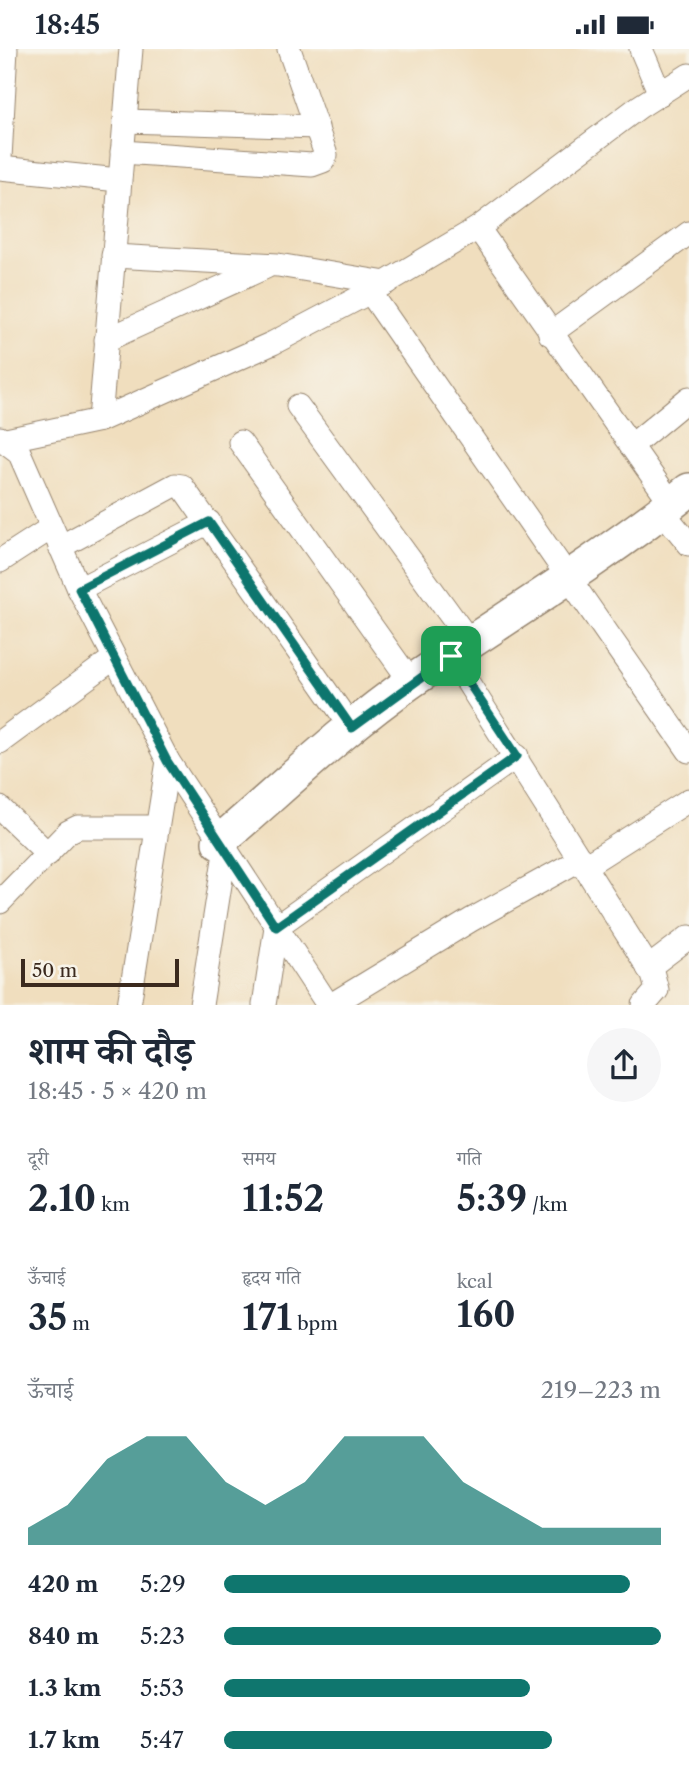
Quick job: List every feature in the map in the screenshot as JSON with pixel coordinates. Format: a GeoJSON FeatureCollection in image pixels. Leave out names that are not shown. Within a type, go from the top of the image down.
{"type":"FeatureCollection","features":[{"type":"Feature","properties":{"kind":"street"},"geometry":{"type":"LineString","coordinates":[[0,158],[6,49]]}},
{"type":"Feature","properties":{"kind":"street"},"geometry":{"type":"LineString","coordinates":[[100,420],[131,49]]}},
{"type":"Feature","properties":{"kind":"street"},"geometry":{"type":"LineString","coordinates":[[122,152],[312,165],[323,160],[326,155],[289,49]]}},
{"type":"Feature","properties":{"kind":"street"},"geometry":{"type":"LineString","coordinates":[[641,49],[660,94]]}},
{"type":"Feature","properties":{"kind":"street"},"geometry":{"type":"LineString","coordinates":[[3,439],[100,420],[273,343],[378,287],[478,228],[689,75]]}},
{"type":"Feature","properties":{"kind":"street"},"geometry":{"type":"LineString","coordinates":[[125,121],[317,127]]}},
{"type":"Feature","properties":{"kind":"street"},"geometry":{"type":"LineString","coordinates":[[0,168],[119,180]]}},
{"type":"Feature","properties":{"kind":"street"},"geometry":{"type":"LineString","coordinates":[[478,228],[550,334],[674,501],[689,544]]}},
{"type":"Feature","properties":{"kind":"street"},"geometry":{"type":"LineString","coordinates":[[550,334],[689,233]]}},
{"type":"Feature","properties":{"kind":"street"},"geometry":{"type":"LineString","coordinates":[[113,256],[270,265],[378,287],[568,580],[684,736]]}},
{"type":"Feature","properties":{"kind":"street"},"geometry":{"type":"LineString","coordinates":[[106,340],[270,265]]}},
{"type":"Feature","properties":{"kind":"street"},"geometry":{"type":"LineString","coordinates":[[631,446],[689,398]]}},
{"type":"Feature","properties":{"kind":"street"},"geometry":{"type":"LineString","coordinates":[[298,406],[461,649],[517,756],[649,968],[657,990],[644,1005]]}},
{"type":"Feature","properties":{"kind":"street"},"geometry":{"type":"LineString","coordinates":[[3,439],[19,452],[79,589],[167,761],[330,1005],[689,800]]}},
{"type":"Feature","properties":{"kind":"street"},"geometry":{"type":"LineString","coordinates":[[240,442],[411,683]]}},
{"type":"Feature","properties":{"kind":"street"},"geometry":{"type":"LineString","coordinates":[[0,561],[175,485],[186,489],[352,728]]}},
{"type":"Feature","properties":{"kind":"street"},"geometry":{"type":"LineString","coordinates":[[201,1005],[223,848],[352,728],[411,683],[568,580],[674,501]]}},
{"type":"Feature","properties":{"kind":"street"},"geometry":{"type":"LineString","coordinates":[[79,589],[209,522]]}},
{"type":"Feature","properties":{"kind":"street"},"geometry":{"type":"LineString","coordinates":[[0,742],[114,658]]}},
{"type":"Feature","properties":{"kind":"street"},"geometry":{"type":"LineString","coordinates":[[264,1005],[276,927],[517,756]]}},
{"type":"Feature","properties":{"kind":"street"},"geometry":{"type":"LineString","coordinates":[[129,1005],[167,761]]}},
{"type":"Feature","properties":{"kind":"street"},"geometry":{"type":"LineString","coordinates":[[0,808],[48,854]]}},
{"type":"Feature","properties":{"kind":"street"},"geometry":{"type":"LineString","coordinates":[[0,902],[68,832],[78,827],[156,827]]}},
{"type":"Feature","properties":{"kind":"street"},"geometry":{"type":"LineString","coordinates":[[649,968],[689,937]]}},
{"type":"Feature","properties":{"kind":"route"},"geometry":{"type":"LineString","coordinates":[[209,522],[352,728],[451,656],[517,756],[276,927],[167,761],[79,589],[209,522]]}}]}
